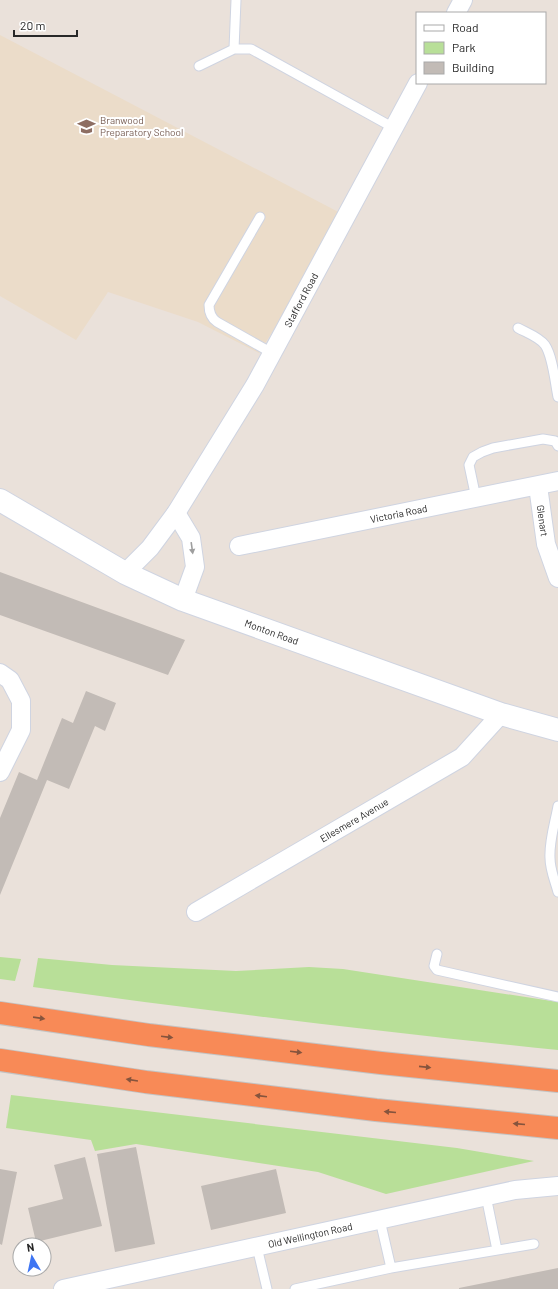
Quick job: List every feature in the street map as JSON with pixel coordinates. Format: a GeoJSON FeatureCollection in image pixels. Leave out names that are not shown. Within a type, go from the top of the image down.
{"type":"FeatureCollection","features":[{"type":"Feature","properties":{"kind":"highway"},"geometry":{"type":"LineString","coordinates":[[0,1013],[149,1035],[558,1081]]}},
{"type":"Feature","properties":{"kind":"highway"},"geometry":{"type":"LineString","coordinates":[[0,1060],[146,1082],[369,1110],[558,1128]]}},
{"type":"Feature","properties":{"kind":"main road","name":"Monton Road"},"geometry":{"type":"LineString","coordinates":[[0,500],[125,573],[183,600],[501,714],[558,730]]}},
{"type":"Feature","properties":{"kind":"street"},"geometry":{"type":"LineString","coordinates":[[457,12],[463,0]]}},
{"type":"Feature","properties":{"kind":"street","name":"Stafford Road"},"geometry":{"type":"LineString","coordinates":[[125,573],[150,548],[176,513],[255,385],[417,84]]}},
{"type":"Feature","properties":{"kind":"street","name":"Victoria Road"},"geometry":{"type":"LineString","coordinates":[[239,546],[558,482]]}},
{"type":"Feature","properties":{"kind":"street","name":"Glenart"},"geometry":{"type":"LineString","coordinates":[[538,486],[546,544],[558,578]]}},
{"type":"Feature","properties":{"kind":"street"},"geometry":{"type":"LineString","coordinates":[[176,513],[190,538],[195,567],[183,600]]}},
{"type":"Feature","properties":{"kind":"street"},"geometry":{"type":"LineString","coordinates":[[0,673],[10,680],[21,701],[21,730],[0,772]]}},
{"type":"Feature","properties":{"kind":"street","name":"Ellesmere Avenue"},"geometry":{"type":"LineString","coordinates":[[196,912],[462,756],[501,714]]}},
{"type":"Feature","properties":{"kind":"street","name":"Old Wellington Road"},"geometry":{"type":"LineString","coordinates":[[63,1289],[486,1196],[515,1190],[558,1186]]}},
{"type":"Feature","properties":{"kind":"lane"},"geometry":{"type":"LineString","coordinates":[[234,49],[236,0]]}},
{"type":"Feature","properties":{"kind":"lane"},"geometry":{"type":"LineString","coordinates":[[199,66],[234,49],[251,49],[394,128]]}},
{"type":"Feature","properties":{"kind":"lane"},"geometry":{"type":"LineString","coordinates":[[260,217],[209,305],[209,312],[212,318],[218,322],[272,353]]}},
{"type":"Feature","properties":{"kind":"lane"},"geometry":{"type":"LineString","coordinates":[[518,328],[534,336],[545,345],[550,358],[558,397]]}},
{"type":"Feature","properties":{"kind":"lane"},"geometry":{"type":"LineString","coordinates":[[476,498],[469,465],[473,457],[493,448],[543,439],[555,441],[558,446]]}},
{"type":"Feature","properties":{"kind":"lane"},"geometry":{"type":"LineString","coordinates":[[558,806],[551,840],[550,858],[551,868],[558,892]]}},
{"type":"Feature","properties":{"kind":"lane"},"geometry":{"type":"LineString","coordinates":[[437,954],[434,966],[437,970],[558,997]]}},
{"type":"Feature","properties":{"kind":"lane"},"geometry":{"type":"LineString","coordinates":[[486,1196],[497,1250]]}},
{"type":"Feature","properties":{"kind":"lane"},"geometry":{"type":"LineString","coordinates":[[380,1220],[391,1268]]}},
{"type":"Feature","properties":{"kind":"lane"},"geometry":{"type":"LineString","coordinates":[[295,1289],[391,1268],[534,1244]]}},
{"type":"Feature","properties":{"kind":"lane"},"geometry":{"type":"LineString","coordinates":[[257,1247],[267,1289]]}},
{"type":"Feature","properties":{"kind":"shaded area","name":"Branwood Preparatory School"},"geometry":{"type":"Polygon","coordinates":[[[0,35],[346,216],[259,353],[198,322],[108,292],[76,340],[0,296],[0,35]]]}},
{"type":"Feature","properties":{"kind":"green space"},"geometry":{"type":"Polygon","coordinates":[[[0,957],[21,959],[15,981],[0,979],[0,957]]]}},
{"type":"Feature","properties":{"kind":"green space"},"geometry":{"type":"Polygon","coordinates":[[[38,958],[112,965],[236,971],[309,967],[343,969],[558,1002],[558,1050],[296,1021],[33,987],[38,958]]]}},
{"type":"Feature","properties":{"kind":"green space"},"geometry":{"type":"Polygon","coordinates":[[[11,1095],[457,1148],[534,1161],[386,1194],[318,1172],[136,1144],[95,1151],[91,1140],[6,1128],[11,1095]]]}},
{"type":"Feature","properties":{"kind":"building"},"geometry":{"type":"Polygon","coordinates":[[[0,572],[185,640],[168,675],[0,615],[0,572]]]}},
{"type":"Feature","properties":{"kind":"building"},"geometry":{"type":"Polygon","coordinates":[[[86,691],[116,703],[105,731],[95,726],[69,789],[47,780],[0,895],[0,818],[19,772],[37,780],[62,718],[73,723],[86,691]]]}},
{"type":"Feature","properties":{"kind":"building"},"geometry":{"type":"Polygon","coordinates":[[[136,1147],[155,1244],[115,1252],[97,1154],[136,1147]]]}},
{"type":"Feature","properties":{"kind":"building"},"geometry":{"type":"Polygon","coordinates":[[[85,1157],[102,1226],[52,1238],[35,1237],[28,1208],[63,1199],[54,1165],[85,1157]]]}},
{"type":"Feature","properties":{"kind":"building"},"geometry":{"type":"Polygon","coordinates":[[[0,1169],[17,1172],[2,1245],[0,1244],[0,1169]]]}},
{"type":"Feature","properties":{"kind":"building"},"geometry":{"type":"Polygon","coordinates":[[[276,1169],[286,1213],[211,1230],[201,1186],[276,1169]]]}},
{"type":"Feature","properties":{"kind":"building"},"geometry":{"type":"Polygon","coordinates":[[[558,1268],[558,1289],[459,1289],[459,1288],[558,1268]]]}},
{"type":"Feature","properties":{"kind":"place","name":"Branwood Preparatory School"},"geometry":{"type":"Point","coordinates":[87,126]}}]}
